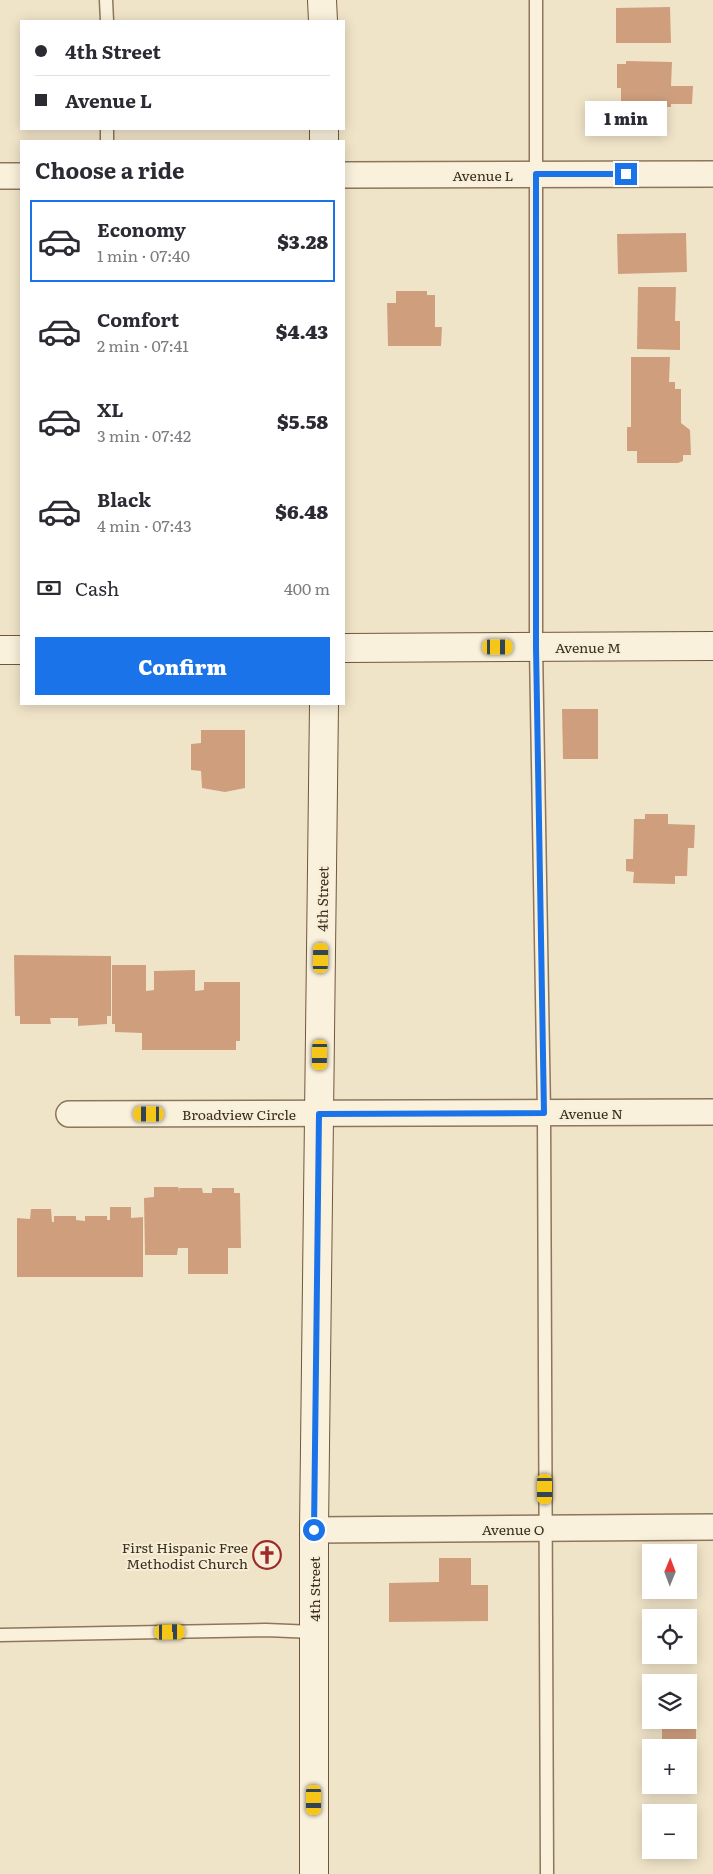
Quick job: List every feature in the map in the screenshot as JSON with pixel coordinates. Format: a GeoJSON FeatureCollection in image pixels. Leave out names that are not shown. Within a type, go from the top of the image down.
{"type":"FeatureCollection","features":[{"type":"Feature","properties":{"kind":"street"},"geometry":{"type":"LineString","coordinates":[[322,0],[322,20]]}},
{"type":"Feature","properties":{"kind":"street","name":"Avenue L"},"geometry":{"type":"LineString","coordinates":[[345,175],[713,174]]}},
{"type":"Feature","properties":{"kind":"street"},"geometry":{"type":"LineString","coordinates":[[0,176],[20,176]]}},
{"type":"Feature","properties":{"kind":"street","name":"Avenue M"},"geometry":{"type":"LineString","coordinates":[[345,648],[713,646]]}},
{"type":"Feature","properties":{"kind":"street"},"geometry":{"type":"LineString","coordinates":[[0,650],[20,650]]}},
{"type":"Feature","properties":{"kind":"street","name":"4th Street"},"geometry":{"type":"LineString","coordinates":[[314,1874],[314,1530],[324,705]]}},
{"type":"Feature","properties":{"kind":"street","name":"Avenue N"},"geometry":{"type":"LineString","coordinates":[[319,1114],[713,1112]]}},
{"type":"Feature","properties":{"kind":"street","name":"Broadview Circle"},"geometry":{"type":"LineString","coordinates":[[69,1114],[319,1114]]}},
{"type":"Feature","properties":{"kind":"street","name":"Avenue O"},"geometry":{"type":"LineString","coordinates":[[314,1530],[713,1527]]}},
{"type":"Feature","properties":{"kind":"lane"},"geometry":{"type":"LineString","coordinates":[[106,0],[106,20]]}},
{"type":"Feature","properties":{"kind":"lane"},"geometry":{"type":"LineString","coordinates":[[536,0],[536,647],[544,1113],[547,1874]]}},
{"type":"Feature","properties":{"kind":"lane"},"geometry":{"type":"LineString","coordinates":[[0,1635],[266,1630],[314,1632]]}},
{"type":"Feature","properties":{"kind":"building"},"geometry":{"type":"Polygon","coordinates":[[[670,7],[671,43],[616,43],[616,8],[670,7]]]}},
{"type":"Feature","properties":{"kind":"building"},"geometry":{"type":"Polygon","coordinates":[[[626,61],[672,62],[671,86],[693,86],[692,104],[671,104],[671,107],[621,106],[621,88],[617,88],[617,64],[626,64],[626,61]]]}},
{"type":"Feature","properties":{"kind":"building"},"geometry":{"type":"Polygon","coordinates":[[[686,233],[687,272],[618,274],[617,234],[686,233]]]}},
{"type":"Feature","properties":{"kind":"building"},"geometry":{"type":"Polygon","coordinates":[[[638,287],[676,287],[675,321],[680,321],[680,350],[637,349],[638,287]]]}},
{"type":"Feature","properties":{"kind":"building"},"geometry":{"type":"Polygon","coordinates":[[[396,291],[427,291],[427,295],[435,295],[435,327],[442,327],[441,346],[388,346],[387,303],[396,303],[396,291]]]}},
{"type":"Feature","properties":{"kind":"building"},"geometry":{"type":"Polygon","coordinates":[[[631,357],[670,357],[669,382],[675,382],[675,389],[681,389],[681,423],[690,430],[691,455],[683,455],[683,461],[678,463],[637,463],[637,451],[627,451],[627,427],[631,427],[631,357]]]}},
{"type":"Feature","properties":{"kind":"building"},"geometry":{"type":"Polygon","coordinates":[[[562,709],[598,709],[598,759],[563,759],[562,709]]]}},
{"type":"Feature","properties":{"kind":"building"},"geometry":{"type":"Polygon","coordinates":[[[201,730],[245,730],[245,788],[225,792],[202,788],[201,771],[191,770],[191,744],[201,743],[201,730]]]}},
{"type":"Feature","properties":{"kind":"building"},"geometry":{"type":"Polygon","coordinates":[[[645,814],[668,814],[668,824],[695,825],[694,848],[688,848],[687,876],[675,876],[675,884],[633,883],[634,872],[626,871],[626,859],[633,859],[634,819],[645,819],[645,814]]]}},
{"type":"Feature","properties":{"kind":"building"},"geometry":{"type":"Polygon","coordinates":[[[14,955],[111,956],[111,1016],[107,1016],[107,1024],[78,1026],[78,1018],[50,1018],[51,1024],[20,1024],[20,1016],[15,1016],[14,955]]]}},
{"type":"Feature","properties":{"kind":"building"},"geometry":{"type":"Polygon","coordinates":[[[112,965],[146,965],[146,991],[154,990],[154,971],[195,970],[195,991],[204,990],[204,982],[240,982],[240,1041],[236,1041],[236,1050],[142,1050],[142,1033],[115,1032],[115,1024],[112,1024],[112,965]]]}},
{"type":"Feature","properties":{"kind":"building"},"geometry":{"type":"Polygon","coordinates":[[[154,1187],[178,1187],[180,1192],[179,1188],[202,1188],[203,1193],[212,1193],[212,1188],[234,1188],[234,1193],[240,1193],[241,1248],[228,1248],[228,1274],[188,1274],[188,1248],[178,1248],[177,1255],[145,1255],[144,1198],[154,1197],[154,1187]]]}},
{"type":"Feature","properties":{"kind":"building"},"geometry":{"type":"Polygon","coordinates":[[[110,1207],[131,1207],[131,1218],[143,1217],[143,1277],[17,1277],[17,1218],[30,1219],[31,1209],[51,1209],[52,1222],[54,1222],[54,1216],[76,1216],[76,1220],[85,1221],[85,1216],[107,1216],[107,1220],[110,1220],[110,1207]]]}},
{"type":"Feature","properties":{"kind":"building"},"geometry":{"type":"Polygon","coordinates":[[[439,1558],[471,1558],[471,1585],[488,1585],[488,1621],[389,1622],[389,1583],[439,1582],[439,1558]]]}},
{"type":"Feature","properties":{"kind":"building"},"geometry":{"type":"Polygon","coordinates":[[[662,1729],[696,1729],[696,1739],[662,1739],[662,1729]]]}},
{"type":"Feature","properties":{"kind":"place","name":"First Hispanic Free Methodist Church"},"geometry":{"type":"Point","coordinates":[267,1555]}},
{"type":"Feature","properties":{"kind":"route"},"geometry":{"type":"LineString","coordinates":[[314,1530],[319,1114],[544,1113],[536,647],[536,174],[626,174]]}}]}
